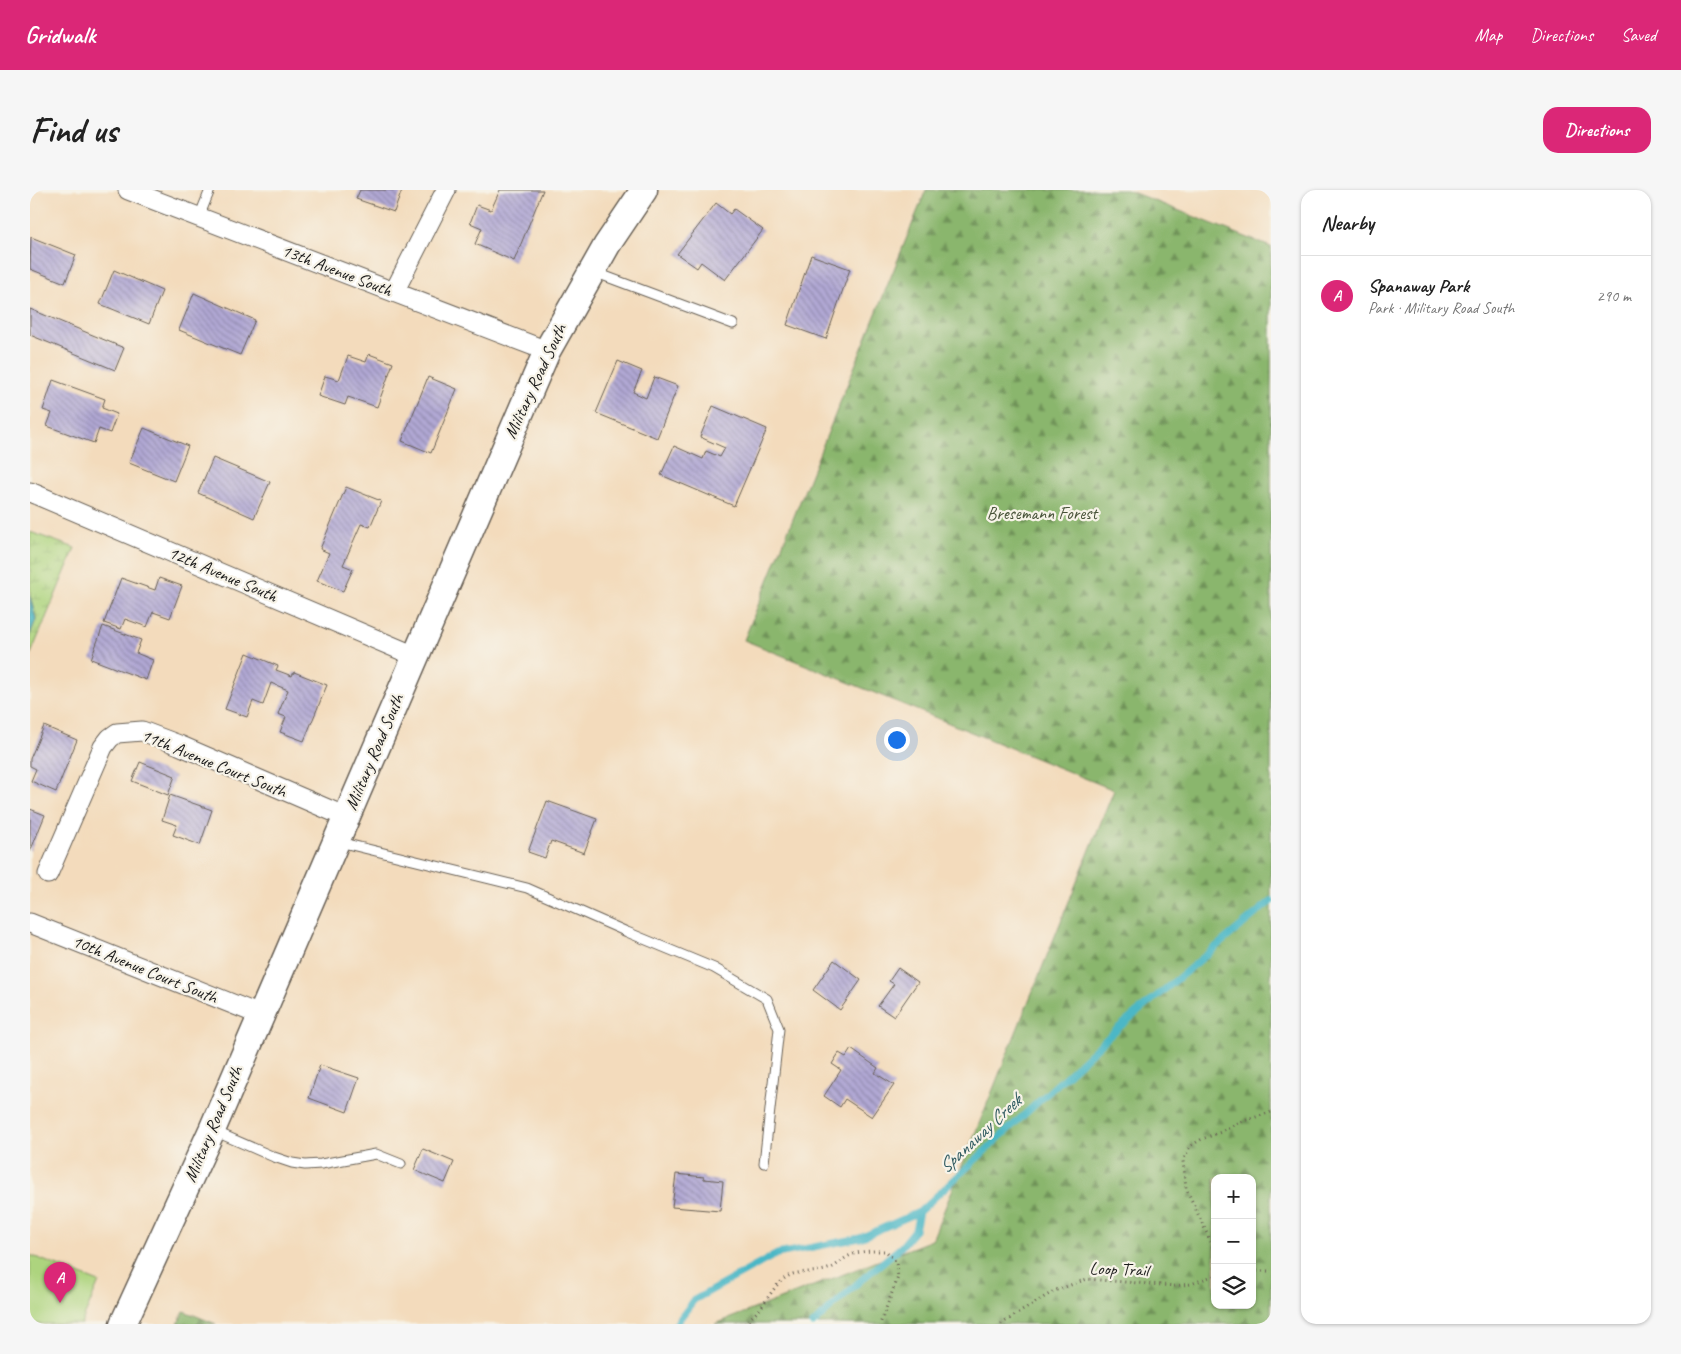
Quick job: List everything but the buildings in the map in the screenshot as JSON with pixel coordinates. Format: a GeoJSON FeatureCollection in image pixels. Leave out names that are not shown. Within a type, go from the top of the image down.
{"type":"FeatureCollection","features":[{"type":"Feature","properties":{"kind":"main road","name":"Military Road South"},"geometry":{"type":"LineString","coordinates":[[123,1324],[212,1130],[547,351],[592,271],[644,190]]}},
{"type":"Feature","properties":{"kind":"street","name":"13th Avenue South"},"geometry":{"type":"LineString","coordinates":[[128,190],[547,351]]}},
{"type":"Feature","properties":{"kind":"street"},"geometry":{"type":"LineString","coordinates":[[394,292],[446,190]]}},
{"type":"Feature","properties":{"kind":"street","name":"12th Avenue South"},"geometry":{"type":"LineString","coordinates":[[30,492],[415,656]]}},
{"type":"Feature","properties":{"kind":"street","name":"11th Avenue Court South"},"geometry":{"type":"LineString","coordinates":[[48,874],[103,747],[117,733],[142,731],[179,745],[346,818]]}},
{"type":"Feature","properties":{"kind":"street","name":"10th Avenue Court South"},"geometry":{"type":"LineString","coordinates":[[30,923],[260,1015]]}},
{"type":"Feature","properties":{"kind":"lane"},"geometry":{"type":"LineString","coordinates":[[199,217],[210,190]]}},
{"type":"Feature","properties":{"kind":"lane"},"geometry":{"type":"LineString","coordinates":[[592,271],[733,324]]}},
{"type":"Feature","properties":{"kind":"lane"},"geometry":{"type":"LineString","coordinates":[[336,841],[527,888],[714,968],[768,999],[778,1028],[764,1163]]}},
{"type":"Feature","properties":{"kind":"lane"},"geometry":{"type":"LineString","coordinates":[[212,1130],[292,1163],[305,1165],[321,1164],[376,1154],[401,1164]]}},
{"type":"Feature","properties":{"kind":"path"},"geometry":{"type":"LineString","coordinates":[[1211,1242],[1186,1188],[1183,1161],[1190,1146],[1202,1138],[1271,1112]]}},
{"type":"Feature","properties":{"kind":"path"},"geometry":{"type":"LineString","coordinates":[[745,1324],[758,1311],[775,1287],[787,1277],[795,1274],[827,1270],[839,1264],[848,1256],[862,1252],[886,1251],[896,1262],[898,1277],[880,1324]]}},
{"type":"Feature","properties":{"kind":"path"},"geometry":{"type":"LineString","coordinates":[[1256,1271],[1271,1271]]}},
{"type":"Feature","properties":{"kind":"path","name":"Loop Trail"},"geometry":{"type":"LineString","coordinates":[[1001,1324],[1054,1291],[1087,1279],[1175,1286],[1191,1284],[1211,1276]]}},
{"type":"Feature","properties":{"kind":"green space","name":"Bresemann Forest"},"geometry":{"type":"Polygon","coordinates":[[[926,190],[1127,190],[1271,247],[1271,1324],[715,1324],[932,1240],[1114,790],[744,640],[926,190]]]}},
{"type":"Feature","properties":{"kind":"green space"},"geometry":{"type":"Polygon","coordinates":[[[30,532],[75,548],[30,656],[30,635],[36,619],[30,596],[30,532]]]}},
{"type":"Feature","properties":{"kind":"green space"},"geometry":{"type":"Polygon","coordinates":[[[30,1255],[99,1282],[81,1324],[30,1324],[30,1255]]]}},
{"type":"Feature","properties":{"kind":"green space"},"geometry":{"type":"Polygon","coordinates":[[[184,1311],[216,1324],[178,1324],[184,1311]]]}},
{"type":"Feature","properties":{"kind":"water"},"geometry":{"type":"Polygon","coordinates":[[[30,596],[36,619],[30,635],[30,596]]]}},
{"type":"Feature","properties":{"kind":"waterway","name":"Spanaway Creek"},"geometry":{"type":"LineString","coordinates":[[676,1324],[694,1300],[777,1254],[860,1238],[919,1212],[1116,1030],[1271,901]]}},
{"type":"Feature","properties":{"kind":"waterway"},"geometry":{"type":"LineString","coordinates":[[813,1324],[901,1247],[915,1230],[919,1212]]}},
{"type":"Feature","properties":{"kind":"place","name":"Spanaway Park"},"geometry":{"type":"Point","coordinates":[60,1303]}}]}
